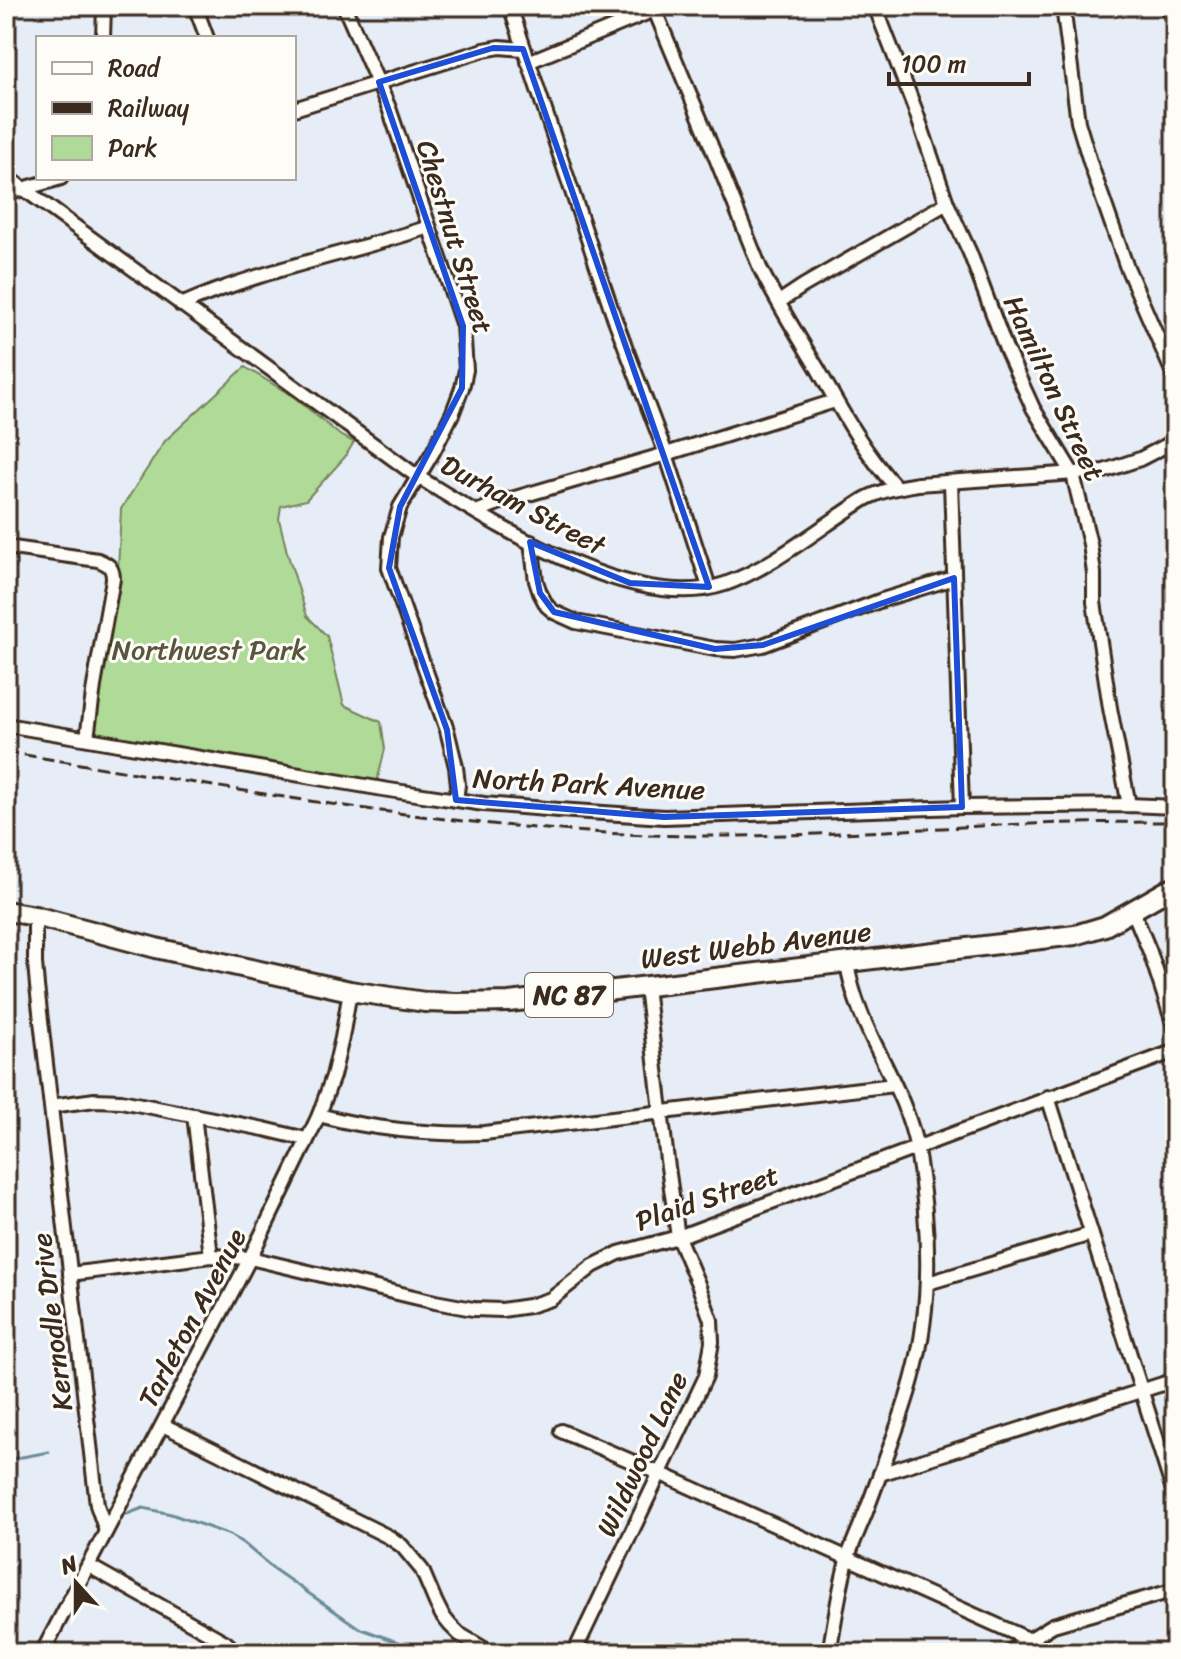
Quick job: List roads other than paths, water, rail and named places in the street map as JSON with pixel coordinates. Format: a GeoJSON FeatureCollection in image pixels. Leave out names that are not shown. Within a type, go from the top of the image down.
{"type":"FeatureCollection","features":[{"type":"Feature","properties":{"kind":"highway","name":"West Webb Avenue"},"geometry":{"type":"LineString","coordinates":[[6,911],[350,991],[425,1002],[476,1003],[646,987],[1075,935],[1105,926],[1175,886]]}},
{"type":"Feature","properties":{"kind":"street"},"geometry":{"type":"LineString","coordinates":[[103,36],[104,6]]}},
{"type":"Feature","properties":{"kind":"street"},"geometry":{"type":"LineString","coordinates":[[195,6],[206,36]]}},
{"type":"Feature","properties":{"kind":"street","name":"Chestnut Street"},"geometry":{"type":"LineString","coordinates":[[344,6],[379,82],[463,326],[466,370],[462,388],[453,412],[400,507],[391,537],[389,568],[447,730],[456,767],[456,800]]}},
{"type":"Feature","properties":{"kind":"street"},"geometry":{"type":"LineString","coordinates":[[510,6],[614,317],[666,454],[709,587]]}},
{"type":"Feature","properties":{"kind":"street","name":"Hamilton Street"},"geometry":{"type":"LineString","coordinates":[[875,6],[947,203],[970,253],[1006,349],[1033,408],[1073,474],[1090,544],[1094,602],[1129,805]]}},
{"type":"Feature","properties":{"kind":"street"},"geometry":{"type":"LineString","coordinates":[[1063,6],[1078,122],[1126,265],[1175,378]]}},
{"type":"Feature","properties":{"kind":"street"},"geometry":{"type":"LineString","coordinates":[[1166,6],[1175,24]]}},
{"type":"Feature","properties":{"kind":"street"},"geometry":{"type":"LineString","coordinates":[[296,108],[484,50],[500,47],[526,55],[657,7],[760,268],[835,401],[883,474],[896,487]]}},
{"type":"Feature","properties":{"kind":"street","name":"Durham Street"},"geometry":{"type":"LineString","coordinates":[[6,176],[418,477],[531,542],[579,565],[630,583],[677,590],[723,585],[750,573],[865,499],[896,487],[1089,474],[1140,459],[1175,441]]}},
{"type":"Feature","properties":{"kind":"street"},"geometry":{"type":"LineString","coordinates":[[6,194],[54,180]]}},
{"type":"Feature","properties":{"kind":"street"},"geometry":{"type":"LineString","coordinates":[[779,302],[947,203]]}},
{"type":"Feature","properties":{"kind":"street"},"geometry":{"type":"LineString","coordinates":[[181,305],[265,275],[429,227]]}},
{"type":"Feature","properties":{"kind":"street"},"geometry":{"type":"LineString","coordinates":[[476,512],[835,401]]}},
{"type":"Feature","properties":{"kind":"street"},"geometry":{"type":"LineString","coordinates":[[951,482],[962,807]]}},
{"type":"Feature","properties":{"kind":"street"},"geometry":{"type":"LineString","coordinates":[[531,542],[536,581],[547,606],[554,612],[576,622],[715,649],[735,650],[763,645],[882,600],[954,578]]}},
{"type":"Feature","properties":{"kind":"street"},"geometry":{"type":"LineString","coordinates":[[6,547],[98,560],[113,572],[87,738]]}},
{"type":"Feature","properties":{"kind":"street","name":"North Park Avenue"},"geometry":{"type":"LineString","coordinates":[[6,725],[389,790],[559,810],[664,817],[962,807],[1175,807]]}},
{"type":"Feature","properties":{"kind":"street"},"geometry":{"type":"LineString","coordinates":[[1133,911],[1175,1029]]}},
{"type":"Feature","properties":{"kind":"street","name":"Kernodle Drive"},"geometry":{"type":"LineString","coordinates":[[35,916],[35,963],[70,1274],[97,1505],[106,1531]]}},
{"type":"Feature","properties":{"kind":"street"},"geometry":{"type":"LineString","coordinates":[[829,1653],[848,1557],[913,1378],[928,1283],[925,1221],[910,1121],[862,1017],[847,962]]}},
{"type":"Feature","properties":{"kind":"street","name":"Wildwood Lane"},"geometry":{"type":"LineString","coordinates":[[574,1653],[706,1376],[712,1342],[707,1307],[678,1237],[646,987]]}},
{"type":"Feature","properties":{"kind":"street","name":"Tarleton Avenue"},"geometry":{"type":"LineString","coordinates":[[42,1653],[283,1193],[319,1115],[333,1076],[350,991]]}},
{"type":"Feature","properties":{"kind":"street","name":"Plaid Street"},"geometry":{"type":"LineString","coordinates":[[70,1274],[211,1256],[250,1258],[473,1309],[502,1310],[529,1306],[551,1299],[593,1266],[619,1253],[678,1237],[1175,1051]]}},
{"type":"Feature","properties":{"kind":"street"},"geometry":{"type":"LineString","coordinates":[[319,1115],[423,1132],[484,1133],[894,1085]]}},
{"type":"Feature","properties":{"kind":"street"},"geometry":{"type":"LineString","coordinates":[[1048,1097],[1175,1496]]}},
{"type":"Feature","properties":{"kind":"street"},"geometry":{"type":"LineString","coordinates":[[51,1106],[108,1101],[194,1115],[306,1139]]}},
{"type":"Feature","properties":{"kind":"street"},"geometry":{"type":"LineString","coordinates":[[194,1115],[211,1256]]}},
{"type":"Feature","properties":{"kind":"street"},"geometry":{"type":"LineString","coordinates":[[928,1283],[1091,1234]]}},
{"type":"Feature","properties":{"kind":"street"},"geometry":{"type":"LineString","coordinates":[[880,1474],[1175,1380]]}},
{"type":"Feature","properties":{"kind":"street"},"geometry":{"type":"LineString","coordinates":[[163,1425],[389,1537],[422,1570],[442,1615],[459,1634],[491,1653]]}},
{"type":"Feature","properties":{"kind":"street"},"geometry":{"type":"LineString","coordinates":[[561,1431],[1030,1640],[1036,1653]]}},
{"type":"Feature","properties":{"kind":"street"},"geometry":{"type":"LineString","coordinates":[[89,1566],[225,1642],[237,1653]]}},
{"type":"Feature","properties":{"kind":"street"},"geometry":{"type":"LineString","coordinates":[[1008,1653],[1053,1625],[1175,1590]]}},
{"type":"Feature","properties":{"kind":"waterway"},"geometry":{"type":"LineString","coordinates":[[6,1460],[49,1452]]}},
{"type":"Feature","properties":{"kind":"waterway"},"geometry":{"type":"LineString","coordinates":[[127,1514],[143,1508],[171,1514],[230,1535],[359,1628],[428,1653]]}},
{"type":"Feature","properties":{"kind":"railway"},"geometry":{"type":"LineString","coordinates":[[6,752],[326,803],[567,831],[736,836],[1021,824],[1175,822]]}},
{"type":"Feature","properties":{"kind":"park label","name":"Northwest Park"},"geometry":{"type":"Point","coordinates":[209,649]}}]}
